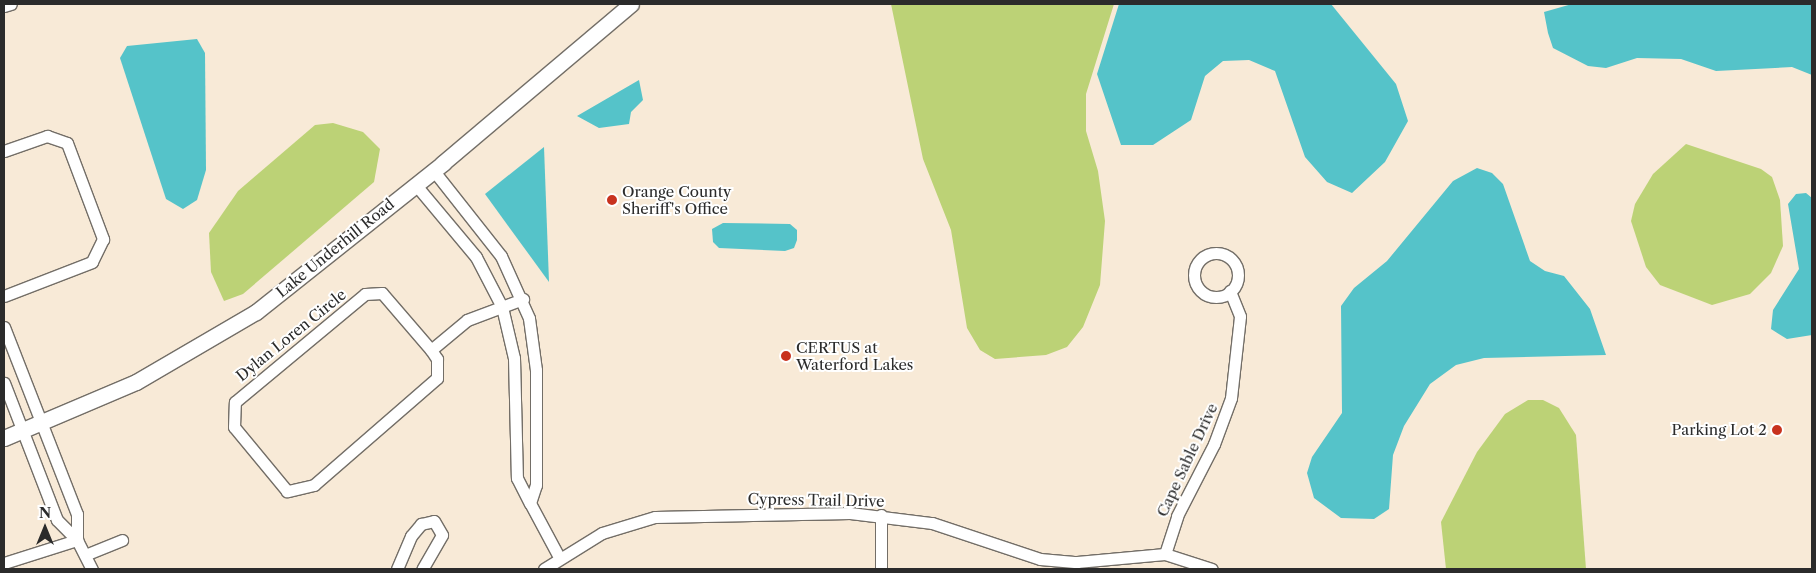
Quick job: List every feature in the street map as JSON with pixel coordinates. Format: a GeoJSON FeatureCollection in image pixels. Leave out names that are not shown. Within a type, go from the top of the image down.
{"type":"FeatureCollection","features":[{"type":"Feature","properties":{"kind":"street"},"geometry":{"type":"LineString","coordinates":[[4,6],[11,4]]}},
{"type":"Feature","properties":{"kind":"street","name":"Lake Underhill Road"},"geometry":{"type":"LineString","coordinates":[[4,438],[42,424],[136,382],[256,312],[433,170],[631,4]]}},
{"type":"Feature","properties":{"kind":"street"},"geometry":{"type":"LineString","coordinates":[[4,151],[46,136],[67,143],[103,239],[92,262],[4,296]]}},
{"type":"Feature","properties":{"kind":"street"},"geometry":{"type":"LineString","coordinates":[[433,170],[495,247],[523,299],[536,355],[536,485],[530,503]]}},
{"type":"Feature","properties":{"kind":"street"},"geometry":{"type":"LineString","coordinates":[[415,184],[482,266],[502,306],[514,358],[518,487],[530,503],[559,557]]}},
{"type":"Feature","properties":{"kind":"street","name":"Cape Sable Drive"},"geometry":{"type":"LineString","coordinates":[[1165,554],[1176,516],[1214,444],[1231,398],[1240,316],[1230,291]]}},
{"type":"Feature","properties":{"kind":"street","name":"Dylan Loren Circle"},"geometry":{"type":"LineString","coordinates":[[382,293],[431,350],[437,359],[437,378],[314,485],[294,491],[281,487],[234,427],[233,409],[241,396],[365,294],[382,293]]}},
{"type":"Feature","properties":{"kind":"street"},"geometry":{"type":"LineString","coordinates":[[431,350],[467,320],[523,299]]}},
{"type":"Feature","properties":{"kind":"street"},"geometry":{"type":"LineString","coordinates":[[4,327],[77,514],[77,540]]}},
{"type":"Feature","properties":{"kind":"street"},"geometry":{"type":"LineString","coordinates":[[4,383],[58,522],[77,540],[92,569]]}},
{"type":"Feature","properties":{"kind":"street"},"geometry":{"type":"LineString","coordinates":[[515,428],[536,429]]}},
{"type":"Feature","properties":{"kind":"street","name":"Cypress Trail Drive"},"geometry":{"type":"LineString","coordinates":[[544,569],[559,557],[602,533],[669,515],[880,515],[944,526],[1011,552],[1046,560],[1077,562],[1165,554],[1212,569]]}},
{"type":"Feature","properties":{"kind":"street"},"geometry":{"type":"LineString","coordinates":[[880,515],[881,569]]}},
{"type":"Feature","properties":{"kind":"street"},"geometry":{"type":"LineString","coordinates":[[397,569],[411,536],[421,524],[434,521],[442,535],[422,569]]}},
{"type":"Feature","properties":{"kind":"street"},"geometry":{"type":"LineString","coordinates":[[4,563],[77,540]]}},
{"type":"Feature","properties":{"kind":"street"},"geometry":{"type":"LineString","coordinates":[[85,555],[122,540]]}},
{"type":"Feature","properties":{"kind":"green space"},"geometry":{"type":"Polygon","coordinates":[[[891,4],[1114,4],[1086,94],[1086,131],[1098,171],[1105,221],[1100,285],[1083,327],[1067,347],[1046,355],[995,359],[980,350],[967,328],[951,230],[923,159],[891,4]]]}},
{"type":"Feature","properties":{"kind":"green space"},"geometry":{"type":"Polygon","coordinates":[[[333,123],[363,132],[380,149],[374,182],[243,294],[224,301],[211,272],[209,233],[238,191],[315,125],[333,123]]]}},
{"type":"Feature","properties":{"kind":"green space"},"geometry":{"type":"Polygon","coordinates":[[[1686,144],[1761,169],[1772,177],[1780,200],[1783,246],[1771,273],[1750,294],[1712,305],[1660,285],[1646,267],[1631,221],[1635,204],[1653,174],[1686,144]]]}},
{"type":"Feature","properties":{"kind":"green space"},"geometry":{"type":"Polygon","coordinates":[[[1528,400],[1543,400],[1559,408],[1576,435],[1586,569],[1446,569],[1441,522],[1477,452],[1505,414],[1528,400]]]}},
{"type":"Feature","properties":{"kind":"water"},"geometry":{"type":"Polygon","coordinates":[[[1119,4],[1331,4],[1396,84],[1408,121],[1385,162],[1352,193],[1327,182],[1305,157],[1275,71],[1249,60],[1223,61],[1205,76],[1191,120],[1153,145],[1121,145],[1097,74],[1119,4]]]}},
{"type":"Feature","properties":{"kind":"water"},"geometry":{"type":"Polygon","coordinates":[[[1572,4],[1812,4],[1812,75],[1792,67],[1716,71],[1681,59],[1637,58],[1606,68],[1588,66],[1553,48],[1548,33],[1544,12],[1572,4]]]}},
{"type":"Feature","properties":{"kind":"water"},"geometry":{"type":"Polygon","coordinates":[[[197,39],[205,53],[206,170],[197,200],[183,209],[166,199],[120,58],[127,46],[197,39]]]}},
{"type":"Feature","properties":{"kind":"water"},"geometry":{"type":"Polygon","coordinates":[[[639,80],[643,100],[631,112],[629,124],[599,128],[577,116],[639,80]]]}},
{"type":"Feature","properties":{"kind":"water"},"geometry":{"type":"Polygon","coordinates":[[[544,147],[549,282],[485,194],[544,147]]]}},
{"type":"Feature","properties":{"kind":"water"},"geometry":{"type":"Polygon","coordinates":[[[1477,168],[1492,173],[1503,184],[1530,261],[1545,271],[1564,276],[1590,309],[1606,355],[1484,358],[1456,365],[1430,384],[1404,426],[1393,455],[1389,509],[1374,519],[1341,518],[1314,498],[1307,473],[1312,457],[1342,413],[1341,306],[1354,288],[1387,261],[1453,181],[1477,168]]]}},
{"type":"Feature","properties":{"kind":"water"},"geometry":{"type":"Polygon","coordinates":[[[1806,193],[1812,198],[1812,335],[1787,339],[1771,329],[1773,310],[1799,269],[1788,204],[1796,194],[1806,193]]]}},
{"type":"Feature","properties":{"kind":"water"},"geometry":{"type":"Polygon","coordinates":[[[723,223],[790,224],[797,230],[797,240],[794,248],[785,251],[719,248],[713,242],[712,229],[723,223]]]}},
{"type":"Feature","properties":{"kind":"place","name":"Orange County Sheriff's Office"},"geometry":{"type":"Point","coordinates":[612,200]}},
{"type":"Feature","properties":{"kind":"place","name":"CERTUS at Waterford Lakes"},"geometry":{"type":"Point","coordinates":[786,356]}},
{"type":"Feature","properties":{"kind":"place","name":"Parking Lot 2"},"geometry":{"type":"Point","coordinates":[1777,430]}}]}
